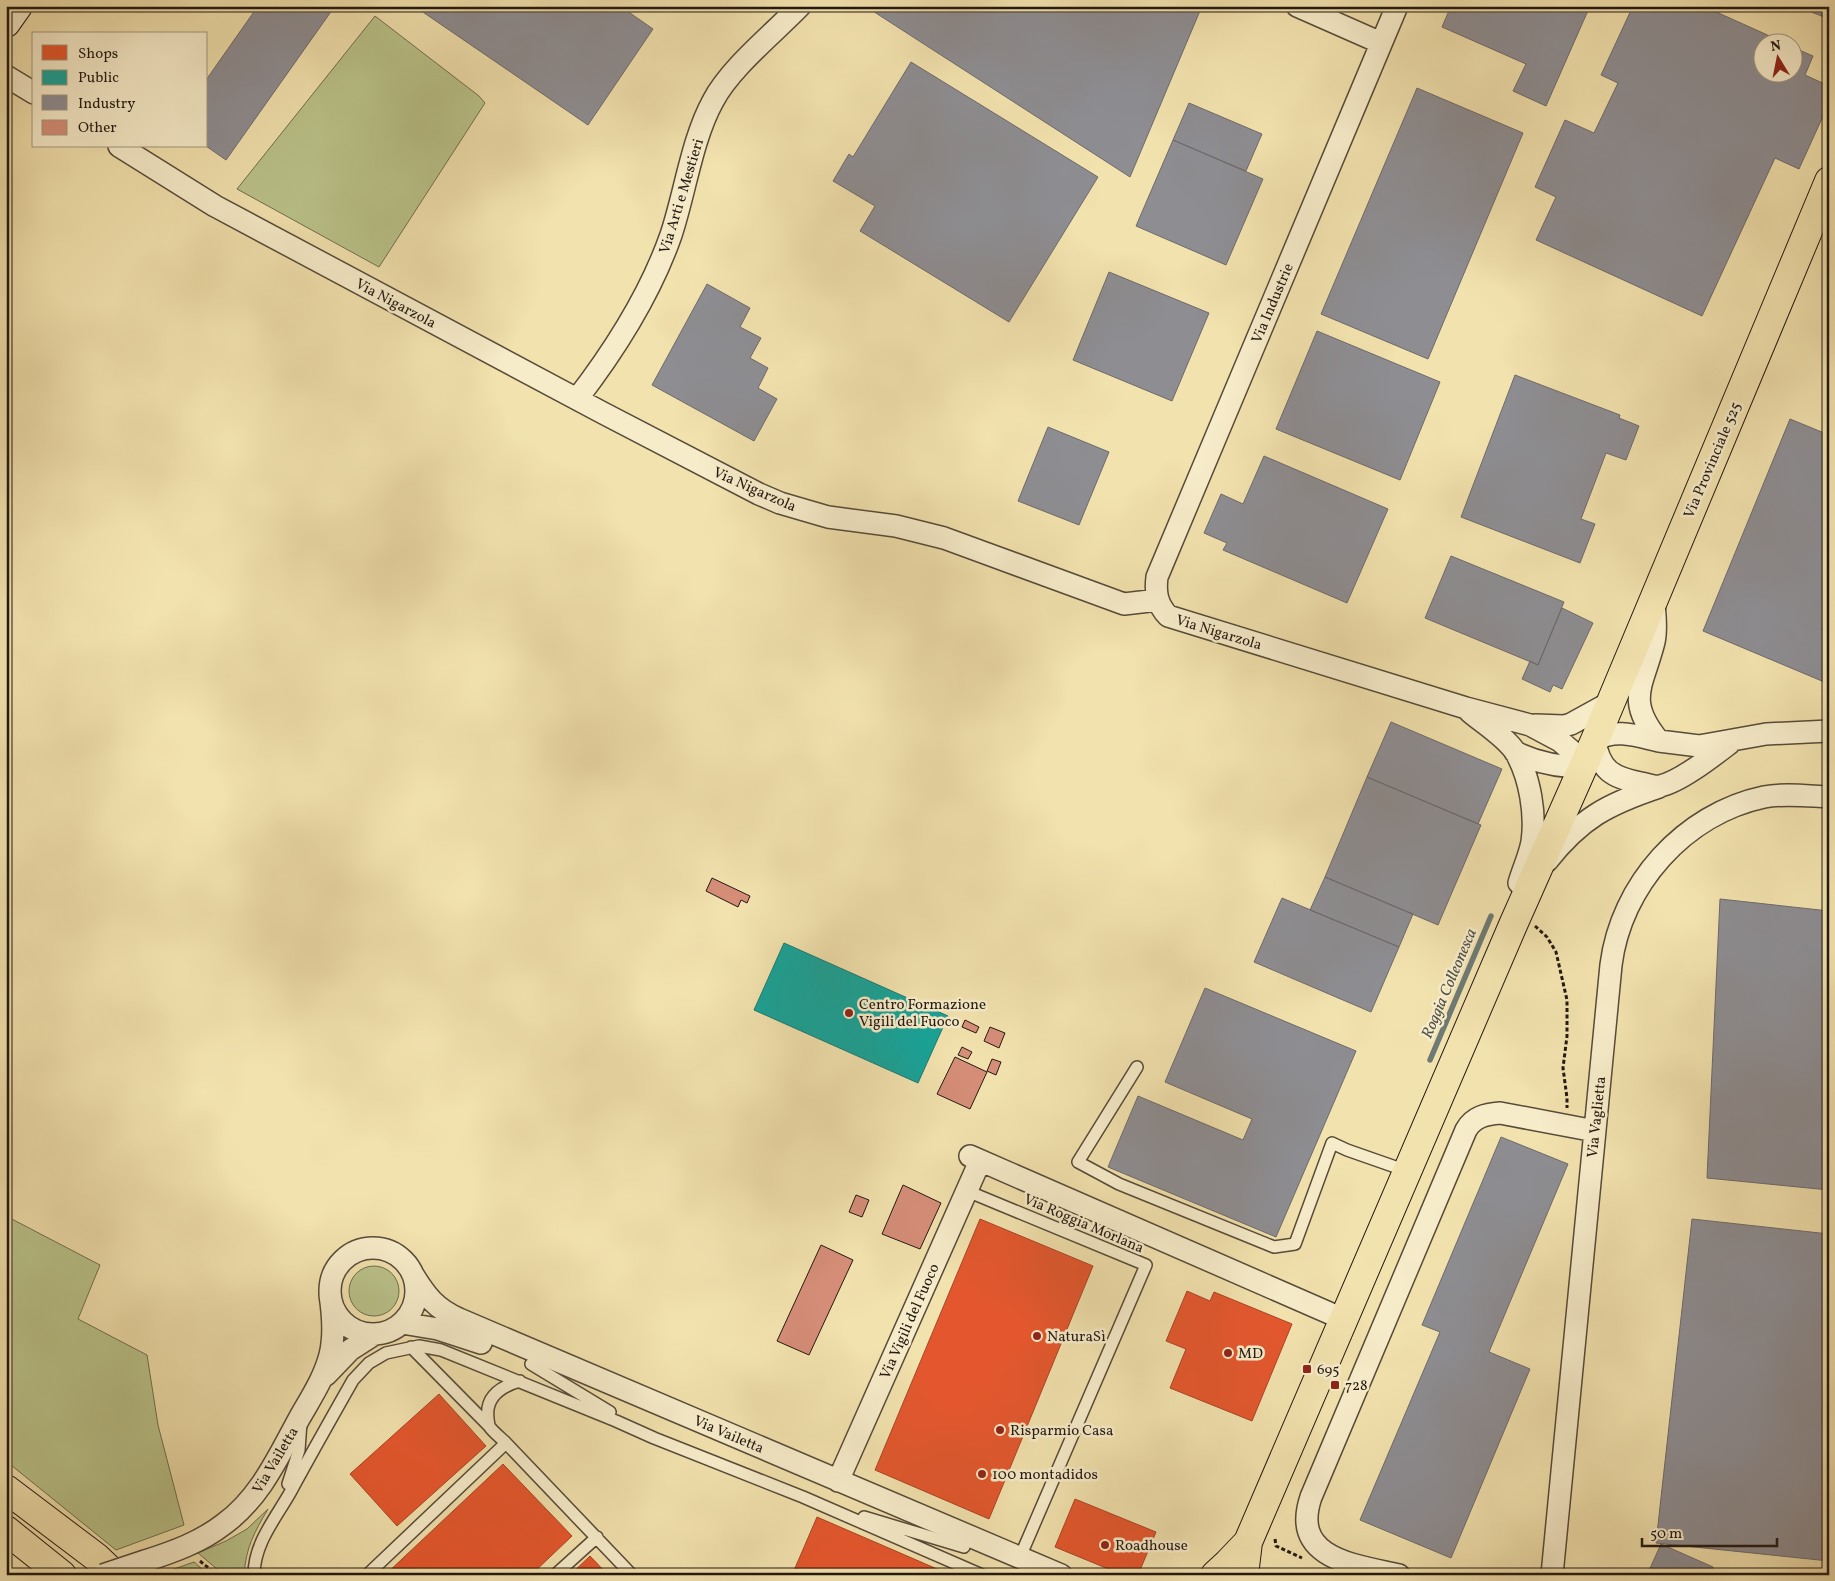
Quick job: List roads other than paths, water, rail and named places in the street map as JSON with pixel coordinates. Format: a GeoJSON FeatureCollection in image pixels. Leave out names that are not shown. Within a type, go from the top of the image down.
{"type":"FeatureCollection","features":[{"type":"Feature","properties":{"kind":"main road","name":"Via Provinciale 525"},"geometry":{"type":"LineString","coordinates":[[1248,1542],[1407,1171],[1524,925],[1532,881],[1611,702],[1829,181]]}},
{"type":"Feature","properties":{"kind":"main road"},"geometry":{"type":"LineString","coordinates":[[6,1489],[96,1558],[115,1575]]}},
{"type":"Feature","properties":{"kind":"main road"},"geometry":{"type":"LineString","coordinates":[[6,1530],[62,1575]]}},
{"type":"Feature","properties":{"kind":"main road"},"geometry":{"type":"LineString","coordinates":[[1215,1575],[1248,1542]]}},
{"type":"Feature","properties":{"kind":"main road"},"geometry":{"type":"LineString","coordinates":[[1244,1575],[1248,1542]]}},
{"type":"Feature","properties":{"kind":"street"},"geometry":{"type":"LineString","coordinates":[[6,23],[18,6]]}},
{"type":"Feature","properties":{"kind":"street","name":"Via Arti e Mestieri"},"geometry":{"type":"LineString","coordinates":[[577,399],[623,332],[652,280],[671,234],[701,131],[713,101],[732,75],[800,6]]}},
{"type":"Feature","properties":{"kind":"street"},"geometry":{"type":"LineString","coordinates":[[1297,6],[1382,43]]}},
{"type":"Feature","properties":{"kind":"street","name":"Via Industrie"},"geometry":{"type":"LineString","coordinates":[[1158,600],[1155,589],[1157,577],[1397,6]]}},
{"type":"Feature","properties":{"kind":"street"},"geometry":{"type":"LineString","coordinates":[[6,76],[32,92]]}},
{"type":"Feature","properties":{"kind":"street","name":"Via Nigarzola"},"geometry":{"type":"LineString","coordinates":[[122,148],[215,206],[577,399],[759,494],[780,503],[828,517],[896,526],[944,538],[1124,604],[1158,600],[1168,616],[1466,708],[1530,725],[1558,726],[1571,724],[1611,702]]}},
{"type":"Feature","properties":{"kind":"street"},"geometry":{"type":"LineString","coordinates":[[1654,598],[1656,627],[1654,640],[1641,680],[1639,700],[1644,720],[1660,741]]}},
{"type":"Feature","properties":{"kind":"street","name":"Via Nigarzola"},"geometry":{"type":"LineString","coordinates":[[1466,708],[1515,752],[1554,765],[1583,766]]}},
{"type":"Feature","properties":{"kind":"street","name":"Via Nigarzola"},"geometry":{"type":"LineString","coordinates":[[1530,725],[1560,741],[1574,753],[1583,766]]}},
{"type":"Feature","properties":{"kind":"street"},"geometry":{"type":"LineString","coordinates":[[1659,787],[1627,780],[1608,771],[1599,758],[1594,740],[1610,734],[1622,733],[1660,741],[1699,746],[1774,733],[1829,731]]}},
{"type":"Feature","properties":{"kind":"street"},"geometry":{"type":"LineString","coordinates":[[1532,881],[1561,845],[1586,821],[1615,803],[1659,787],[1696,768],[1734,740]]}},
{"type":"Feature","properties":{"kind":"street","name":"Via Nigarzola"},"geometry":{"type":"LineString","coordinates":[[1515,752],[1530,794],[1534,820],[1532,844],[1517,891],[1524,925]]}},
{"type":"Feature","properties":{"kind":"street","name":"Via Vaglietta"},"geometry":{"type":"LineString","coordinates":[[1552,1575],[1594,1131],[1614,946],[1624,915],[1646,877],[1663,854],[1696,826],[1730,808],[1757,799],[1774,796],[1829,797]]}},
{"type":"Feature","properties":{"kind":"street"},"geometry":{"type":"LineString","coordinates":[[1399,1575],[1348,1563],[1325,1552],[1318,1547],[1308,1534],[1306,1527],[1307,1512],[1311,1497],[1466,1130],[1470,1123],[1481,1116],[1500,1113],[1594,1131]]}},
{"type":"Feature","properties":{"kind":"street","name":"Via Vigili del Fuoco"},"geometry":{"type":"LineString","coordinates":[[838,1480],[967,1190],[975,1158],[1344,1320]]}},
{"type":"Feature","properties":{"kind":"street"},"geometry":{"type":"LineString","coordinates":[[377,1249],[391,1252],[403,1261],[412,1273],[415,1286],[415,1300],[410,1312],[402,1323],[390,1331],[376,1334],[350,1328],[340,1319],[333,1308],[330,1295],[331,1280],[338,1267],[348,1256],[362,1250],[377,1249]]}},
{"type":"Feature","properties":{"kind":"street","name":"Via Vailetta"},"geometry":{"type":"LineString","coordinates":[[412,1273],[428,1298],[448,1314],[838,1480],[1025,1566]]}},
{"type":"Feature","properties":{"kind":"street","name":"Via Vailetta"},"geometry":{"type":"LineString","coordinates":[[103,1575],[176,1550],[202,1538],[234,1517],[260,1488],[322,1378],[330,1355],[333,1336],[330,1295]]}},
{"type":"Feature","properties":{"kind":"street","name":"Via Vailetta"},"geometry":{"type":"LineString","coordinates":[[402,1323],[430,1327],[457,1334],[525,1372],[964,1547],[1061,1575]]}},
{"type":"Feature","properties":{"kind":"street","name":"Via Vailetta"},"geometry":{"type":"LineString","coordinates":[[322,1378],[350,1350],[376,1334]]}},
{"type":"Feature","properties":{"kind":"lane"},"geometry":{"type":"LineString","coordinates":[[1137,1067],[1078,1162],[1120,1184],[1274,1247],[1295,1244],[1332,1143],[1407,1171]]}},
{"type":"Feature","properties":{"kind":"lane","name":"Via Roggia Morlana"},"geometry":{"type":"LineString","coordinates":[[967,1190],[1146,1265],[1025,1566]]}},
{"type":"Feature","properties":{"kind":"lane"},"geometry":{"type":"LineString","coordinates":[[411,1347],[632,1575]]}},
{"type":"Feature","properties":{"kind":"lane"},"geometry":{"type":"LineString","coordinates":[[254,1575],[254,1562],[259,1545],[353,1380],[362,1369],[377,1357],[392,1351],[411,1347],[427,1347],[525,1372],[654,1438]]}},
{"type":"Feature","properties":{"kind":"lane"},"geometry":{"type":"LineString","coordinates":[[489,1426],[488,1408],[494,1395],[525,1372]]}},
{"type":"Feature","properties":{"kind":"lane"},"geometry":{"type":"LineString","coordinates":[[525,1372],[616,1421],[654,1438],[812,1501],[982,1575]]}},
{"type":"Feature","properties":{"kind":"lane"},"geometry":{"type":"LineString","coordinates":[[279,1512],[299,1450],[302,1432],[301,1415]]}},
{"type":"Feature","properties":{"kind":"lane"},"geometry":{"type":"LineString","coordinates":[[367,1575],[506,1443]]}},
{"type":"Feature","properties":{"kind":"lane"},"geometry":{"type":"LineString","coordinates":[[812,1501],[964,1547]]}},
{"type":"Feature","properties":{"kind":"lane"},"geometry":{"type":"LineString","coordinates":[[555,1575],[597,1537]]}},
{"type":"Feature","properties":{"kind":"waterway","name":"Roggia Colleonesca"},"geometry":{"type":"LineString","coordinates":[[1430,1060],[1491,916]]}},
{"type":"Feature","properties":{"kind":"place","name":"Centro Formazione Vigili del Fuoco"},"geometry":{"type":"Point","coordinates":[849,1013]}},
{"type":"Feature","properties":{"kind":"place","name":"NaturaSì"},"geometry":{"type":"Point","coordinates":[1037,1336]}},
{"type":"Feature","properties":{"kind":"place","name":"MD"},"geometry":{"type":"Point","coordinates":[1228,1353]}},
{"type":"Feature","properties":{"kind":"place","name":"695"},"geometry":{"type":"Point","coordinates":[1307,1369]}},
{"type":"Feature","properties":{"kind":"place","name":"728"},"geometry":{"type":"Point","coordinates":[1335,1385]}},
{"type":"Feature","properties":{"kind":"place","name":"Risparmio Casa"},"geometry":{"type":"Point","coordinates":[1000,1430]}},
{"type":"Feature","properties":{"kind":"place","name":"100 montadidos"},"geometry":{"type":"Point","coordinates":[982,1474]}},
{"type":"Feature","properties":{"kind":"place","name":"Roadhouse"},"geometry":{"type":"Point","coordinates":[1105,1545]}}]}
